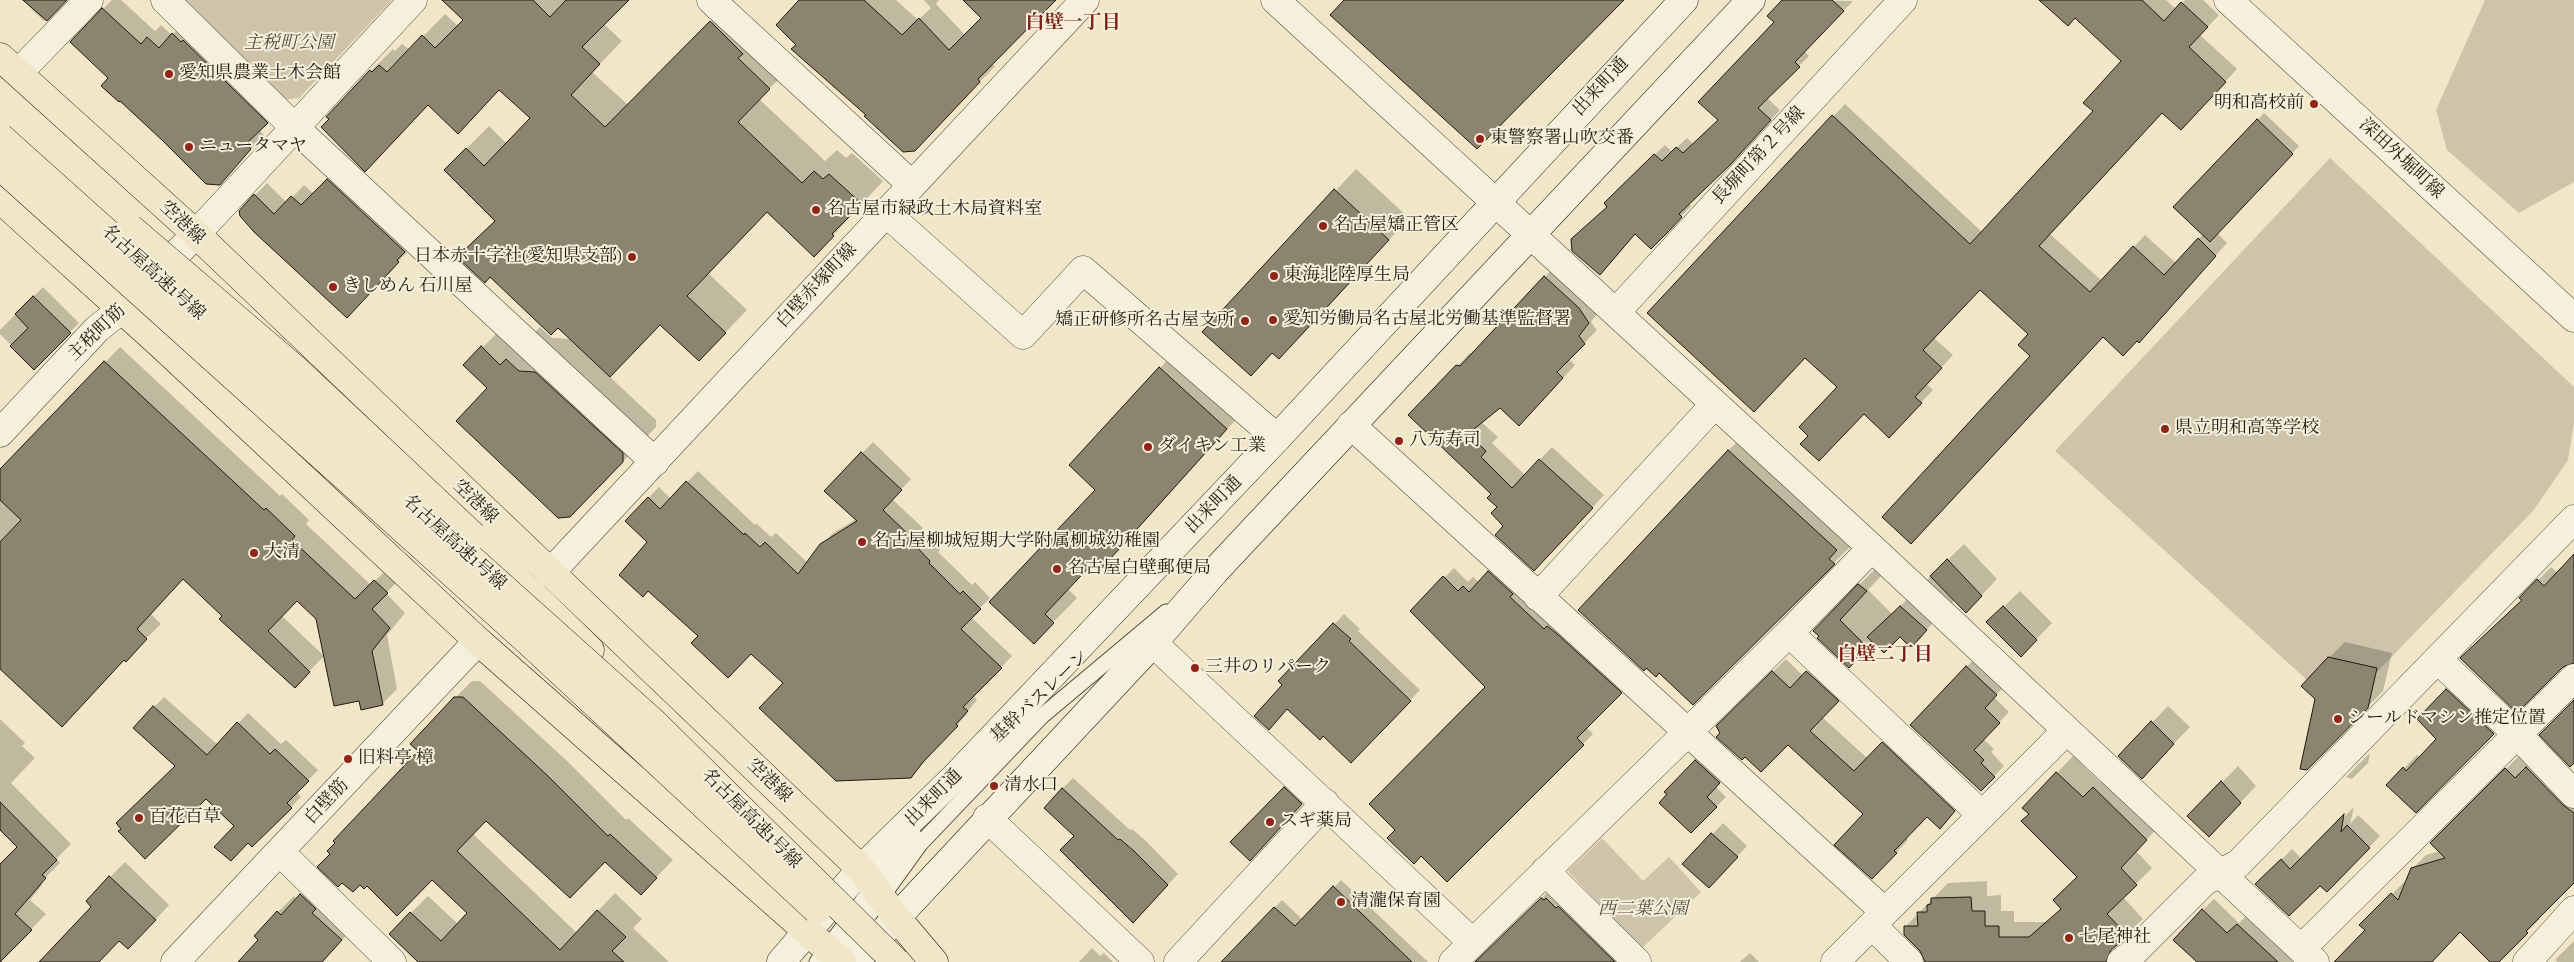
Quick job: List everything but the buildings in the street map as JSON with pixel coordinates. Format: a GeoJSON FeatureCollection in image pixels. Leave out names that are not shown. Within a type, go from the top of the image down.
{"type":"FeatureCollection","features":[{"type":"Feature","properties":{"kind":"highway","name":"空港線"},"geometry":{"type":"LineString","coordinates":[[0,42],[12,62],[99,146],[196,234],[550,573],[878,893],[934,962]]}},
{"type":"Feature","properties":{"kind":"highway"},"geometry":{"type":"LineString","coordinates":[[0,116],[296,370],[473,536],[646,704],[654,723]]}},
{"type":"Feature","properties":{"kind":"highway","name":"名古屋高速1号線"},"geometry":{"type":"LineString","coordinates":[[0,137],[654,723],[896,962]]}},
{"type":"Feature","properties":{"kind":"highway","name":"名古屋高速1号線"},"geometry":{"type":"LineString","coordinates":[[0,166],[529,642],[873,962]]}},
{"type":"Feature","properties":{"kind":"highway"},"geometry":{"type":"LineString","coordinates":[[0,198],[122,309],[478,641],[832,956]]}},
{"type":"Feature","properties":{"kind":"street"},"geometry":{"type":"LineString","coordinates":[[12,62],[89,0]]}},
{"type":"Feature","properties":{"kind":"street"},"geometry":{"type":"LineString","coordinates":[[165,0],[294,127],[655,462]]}},
{"type":"Feature","properties":{"kind":"street","name":"主税町筋"},"geometry":{"type":"LineString","coordinates":[[0,433],[97,329],[122,309],[196,234],[414,0]]}},
{"type":"Feature","properties":{"kind":"street"},"geometry":{"type":"LineString","coordinates":[[711,0],[911,184]]}},
{"type":"Feature","properties":{"kind":"street","name":"白壁赤塚町線"},"geometry":{"type":"LineString","coordinates":[[550,573],[911,184],[1085,0]]}},
{"type":"Feature","properties":{"kind":"street"},"geometry":{"type":"LineString","coordinates":[[1274,0],[1872,548],[2308,956],[2574,678]]}},
{"type":"Feature","properties":{"kind":"street","name":"出来町通"},"geometry":{"type":"LineString","coordinates":[[781,962],[832,956],[878,893],[959,773],[1277,438],[1684,0]]}},
{"type":"Feature","properties":{"kind":"street","name":"出来町通"},"geometry":{"type":"LineString","coordinates":[[832,956],[878,893],[987,818],[1153,644],[1215,571],[1529,234],[1751,0]]}},
{"type":"Feature","properties":{"kind":"street","name":"長塀町第２号線"},"geometry":{"type":"LineString","coordinates":[[1616,312],[1903,0]]}},
{"type":"Feature","properties":{"kind":"street","name":"深田外堀町線"},"geometry":{"type":"LineString","coordinates":[[2228,0],[2574,318]]}},
{"type":"Feature","properties":{"kind":"street"},"geometry":{"type":"LineString","coordinates":[[885,212],[1023,335],[1083,270],[1277,438]]}},
{"type":"Feature","properties":{"kind":"street"},"geometry":{"type":"LineString","coordinates":[[1538,597],[1715,404]]}},
{"type":"Feature","properties":{"kind":"street"},"geometry":{"type":"LineString","coordinates":[[1351,425],[1688,732],[1879,919],[1909,962]]}},
{"type":"Feature","properties":{"kind":"street"},"geometry":{"type":"LineString","coordinates":[[2121,962],[2133,953],[2205,880],[2238,864],[2574,519]]}},
{"type":"Feature","properties":{"kind":"street"},"geometry":{"type":"LineString","coordinates":[[1453,962],[1789,633],[1872,548]]}},
{"type":"Feature","properties":{"kind":"street"},"geometry":{"type":"LineString","coordinates":[[1789,633],[1982,815]]}},
{"type":"Feature","properties":{"kind":"street","name":"白壁筋"},"geometry":{"type":"LineString","coordinates":[[175,962],[478,641]]}},
{"type":"Feature","properties":{"kind":"street"},"geometry":{"type":"LineString","coordinates":[[1153,644],[1472,942]]}},
{"type":"Feature","properties":{"kind":"street"},"geometry":{"type":"LineString","coordinates":[[2438,660],[2518,735],[2574,794]]}},
{"type":"Feature","properties":{"kind":"street"},"geometry":{"type":"LineString","coordinates":[[1834,962],[2066,731]]}},
{"type":"Feature","properties":{"kind":"street"},"geometry":{"type":"LineString","coordinates":[[1178,962],[1325,804]]}},
{"type":"Feature","properties":{"kind":"street"},"geometry":{"type":"LineString","coordinates":[[987,818],[1140,962]]}},
{"type":"Feature","properties":{"kind":"street"},"geometry":{"type":"LineString","coordinates":[[280,852],[392,962]]}},
{"type":"Feature","properties":{"kind":"street"},"geometry":{"type":"LineString","coordinates":[[1545,871],[1637,962]]}},
{"type":"Feature","properties":{"kind":"street"},"geometry":{"type":"LineString","coordinates":[[2527,962],[2574,910]]}},
{"type":"Feature","properties":{"kind":"lane","name":"基幹バスレーン"},"geometry":{"type":"LineString","coordinates":[[878,893],[920,844],[1042,716],[1215,571]]}},
{"type":"Feature","properties":{"kind":"green space","name":"主税町公園"},"geometry":{"type":"Polygon","coordinates":[[[182,0],[392,0],[299,98],[283,100],[182,0]]]}},
{"type":"Feature","properties":{"kind":"green space"},"geometry":{"type":"Polygon","coordinates":[[[2485,0],[2574,0],[2574,182],[2519,213],[2447,150],[2436,110],[2485,0]]]}},
{"type":"Feature","properties":{"kind":"green space"},"geometry":{"type":"Polygon","coordinates":[[[2330,158],[2574,387],[2574,422],[2568,460],[2533,511],[2340,710],[2055,451],[2330,158]]]}},
{"type":"Feature","properties":{"kind":"green space","name":"西二葉公園"},"geometry":{"type":"Polygon","coordinates":[[[1602,838],[1643,881],[1669,857],[1701,892],[1641,949],[1568,871],[1602,838]]]}},
{"type":"Feature","properties":{"kind":"place","name":"愛知県農業土木会館"},"geometry":{"type":"Point","coordinates":[169,74]}},
{"type":"Feature","properties":{"kind":"place","name":"明和高校前"},"geometry":{"type":"Point","coordinates":[2314,104]}},
{"type":"Feature","properties":{"kind":"place","name":"東警察署山吹交番"},"geometry":{"type":"Point","coordinates":[1480,139]}},
{"type":"Feature","properties":{"kind":"place","name":"ニュータマヤ"},"geometry":{"type":"Point","coordinates":[189,147]}},
{"type":"Feature","properties":{"kind":"place","name":"名古屋市緑政土木局資料室"},"geometry":{"type":"Point","coordinates":[816,210]}},
{"type":"Feature","properties":{"kind":"place","name":"名古屋矯正管区"},"geometry":{"type":"Point","coordinates":[1323,226]}},
{"type":"Feature","properties":{"kind":"place","name":"日本赤十字社(愛知県支部)"},"geometry":{"type":"Point","coordinates":[632,257]}},
{"type":"Feature","properties":{"kind":"place","name":"東海北陸厚生局"},"geometry":{"type":"Point","coordinates":[1274,276]}},
{"type":"Feature","properties":{"kind":"place","name":"きしめん 石川屋"},"geometry":{"type":"Point","coordinates":[333,287]}},
{"type":"Feature","properties":{"kind":"place","name":"愛知労働局名古屋北労働基準監督署"},"geometry":{"type":"Point","coordinates":[1273,320]}},
{"type":"Feature","properties":{"kind":"place","name":"矯正研修所名古屋支所"},"geometry":{"type":"Point","coordinates":[1245,321]}},
{"type":"Feature","properties":{"kind":"place","name":"県立明和高等学校"},"geometry":{"type":"Point","coordinates":[2165,429]}},
{"type":"Feature","properties":{"kind":"place","name":"八方寿司"},"geometry":{"type":"Point","coordinates":[1399,441]}},
{"type":"Feature","properties":{"kind":"place","name":"ダイキン工業"},"geometry":{"type":"Point","coordinates":[1148,447]}},
{"type":"Feature","properties":{"kind":"place","name":"名古屋柳城短期大学附属柳城幼稚園"},"geometry":{"type":"Point","coordinates":[862,542]}},
{"type":"Feature","properties":{"kind":"place","name":"大清"},"geometry":{"type":"Point","coordinates":[254,553]}},
{"type":"Feature","properties":{"kind":"place","name":"名古屋白壁郵便局"},"geometry":{"type":"Point","coordinates":[1057,569]}},
{"type":"Feature","properties":{"kind":"place","name":"三井のリパーク"},"geometry":{"type":"Point","coordinates":[1195,668]}},
{"type":"Feature","properties":{"kind":"place","name":"シールドマシン推定位置"},"geometry":{"type":"Point","coordinates":[2338,719]}},
{"type":"Feature","properties":{"kind":"place","name":"旧料亭 樟"},"geometry":{"type":"Point","coordinates":[348,759]}},
{"type":"Feature","properties":{"kind":"place","name":"清水口"},"geometry":{"type":"Point","coordinates":[994,786]}},
{"type":"Feature","properties":{"kind":"place","name":"百花百草"},"geometry":{"type":"Point","coordinates":[139,818]}},
{"type":"Feature","properties":{"kind":"place","name":"スギ薬局"},"geometry":{"type":"Point","coordinates":[1270,822]}},
{"type":"Feature","properties":{"kind":"place","name":"清瀧保育園"},"geometry":{"type":"Point","coordinates":[1341,902]}},
{"type":"Feature","properties":{"kind":"place","name":"七尾神社"},"geometry":{"type":"Point","coordinates":[2069,938]}},
{"type":"Feature","properties":{"kind":"district","name":"白壁一丁目"},"geometry":{"type":"Point","coordinates":[1073,23]}},
{"type":"Feature","properties":{"kind":"district","name":"白壁二丁目"},"geometry":{"type":"Point","coordinates":[1885,655]}}]}
